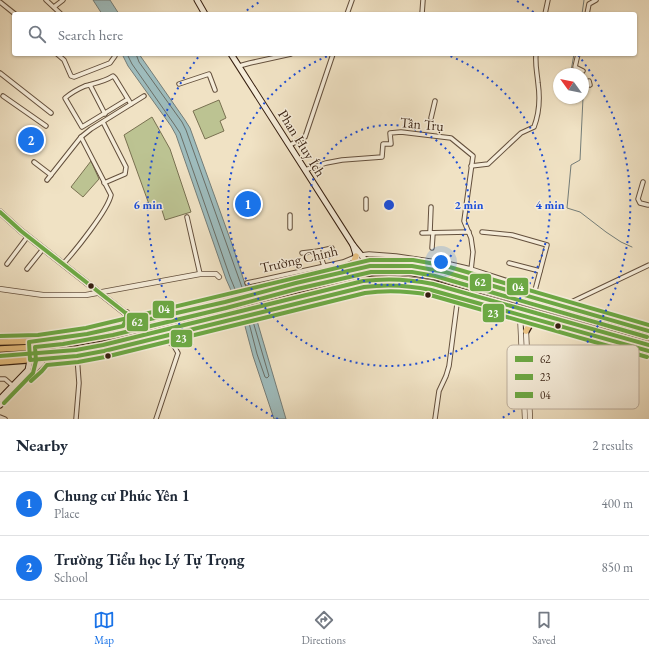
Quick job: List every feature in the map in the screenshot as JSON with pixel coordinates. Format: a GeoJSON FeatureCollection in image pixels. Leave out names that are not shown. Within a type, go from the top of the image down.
{"type":"FeatureCollection","features":[{"type":"Feature","properties":{"kind":"main road"},"geometry":{"type":"LineString","coordinates":[[196,0],[204,12]]}},
{"type":"Feature","properties":{"kind":"main road","name":"Phan Huy Ích"},"geometry":{"type":"LineString","coordinates":[[232,56],[359,256]]}},
{"type":"Feature","properties":{"kind":"main road"},"geometry":{"type":"LineString","coordinates":[[0,212],[43,249],[143,327]]}},
{"type":"Feature","properties":{"kind":"main road"},"geometry":{"type":"LineString","coordinates":[[359,256],[371,269],[373,282]]}},
{"type":"Feature","properties":{"kind":"main road"},"geometry":{"type":"LineString","coordinates":[[339,279],[359,256]]}},
{"type":"Feature","properties":{"kind":"main road"},"geometry":{"type":"LineString","coordinates":[[359,256],[364,288]]}},
{"type":"Feature","properties":{"kind":"main road","name":"Trường Chinh"},"geometry":{"type":"LineString","coordinates":[[260,296],[296,283],[348,270],[412,266],[436,270],[470,279],[522,298]]}},
{"type":"Feature","properties":{"kind":"main road","name":"Trường Chinh"},"geometry":{"type":"LineString","coordinates":[[371,269],[399,270],[436,276],[562,307],[624,327],[649,338]]}},
{"type":"Feature","properties":{"kind":"main road","name":"Trường Chinh"},"geometry":{"type":"LineString","coordinates":[[260,296],[339,279],[360,270]]}},
{"type":"Feature","properties":{"kind":"main road"},"geometry":{"type":"LineString","coordinates":[[299,300],[364,288],[373,282],[405,279],[424,282],[520,312]]}},
{"type":"Feature","properties":{"kind":"main road"},"geometry":{"type":"LineString","coordinates":[[0,362],[104,351],[228,321],[263,309],[299,300],[363,280],[388,284],[409,285],[528,314],[553,318],[633,345]]}},
{"type":"Feature","properties":{"kind":"main road"},"geometry":{"type":"LineString","coordinates":[[296,283],[297,289]]}},
{"type":"Feature","properties":{"kind":"main road"},"geometry":{"type":"LineString","coordinates":[[0,349],[29,345],[74,343],[143,327],[260,296]]}},
{"type":"Feature","properties":{"kind":"main road"},"geometry":{"type":"LineString","coordinates":[[520,312],[522,298]]}},
{"type":"Feature","properties":{"kind":"main road"},"geometry":{"type":"LineString","coordinates":[[528,314],[532,300]]}},
{"type":"Feature","properties":{"kind":"main road","name":"Trường Chinh"},"geometry":{"type":"LineString","coordinates":[[532,300],[624,327],[649,331]]}},
{"type":"Feature","properties":{"kind":"main road"},"geometry":{"type":"LineString","coordinates":[[43,344],[137,322],[225,305]]}},
{"type":"Feature","properties":{"kind":"main road"},"geometry":{"type":"LineString","coordinates":[[77,353],[227,314],[263,309]]}},
{"type":"Feature","properties":{"kind":"main road"},"geometry":{"type":"LineString","coordinates":[[123,326],[126,320],[126,314]]}},
{"type":"Feature","properties":{"kind":"main road"},"geometry":{"type":"LineString","coordinates":[[528,314],[540,320],[649,346]]}},
{"type":"Feature","properties":{"kind":"main road"},"geometry":{"type":"LineString","coordinates":[[526,331],[530,324],[540,320],[553,318]]}},
{"type":"Feature","properties":{"kind":"main road"},"geometry":{"type":"LineString","coordinates":[[620,340],[624,327]]}},
{"type":"Feature","properties":{"kind":"main road"},"geometry":{"type":"LineString","coordinates":[[0,342],[29,345]]}},
{"type":"Feature","properties":{"kind":"main road"},"geometry":{"type":"LineString","coordinates":[[0,405],[38,367],[44,357],[43,344]]}},
{"type":"Feature","properties":{"kind":"main road"},"geometry":{"type":"LineString","coordinates":[[0,398],[28,370],[30,358],[29,345]]}},
{"type":"Feature","properties":{"kind":"main road"},"geometry":{"type":"LineString","coordinates":[[639,347],[649,351]]}},
{"type":"Feature","properties":{"kind":"main road"},"geometry":{"type":"LineString","coordinates":[[0,357],[30,358]]}},
{"type":"Feature","properties":{"kind":"street"},"geometry":{"type":"LineString","coordinates":[[46,0],[59,12]]}},
{"type":"Feature","properties":{"kind":"street"},"geometry":{"type":"LineString","coordinates":[[54,7],[64,0]]}},
{"type":"Feature","properties":{"kind":"street"},"geometry":{"type":"LineString","coordinates":[[348,12],[352,0]]}},
{"type":"Feature","properties":{"kind":"street"},"geometry":{"type":"LineString","coordinates":[[422,12],[423,0]]}},
{"type":"Feature","properties":{"kind":"street"},"geometry":{"type":"LineString","coordinates":[[545,12],[548,0]]}},
{"type":"Feature","properties":{"kind":"street"},"geometry":{"type":"LineString","coordinates":[[587,12],[589,4],[596,0]]}},
{"type":"Feature","properties":{"kind":"street"},"geometry":{"type":"LineString","coordinates":[[0,2],[12,12]]}},
{"type":"Feature","properties":{"kind":"street"},"geometry":{"type":"LineString","coordinates":[[60,56],[64,60],[71,76],[110,62],[115,56]]}},
{"type":"Feature","properties":{"kind":"street"},"geometry":{"type":"LineString","coordinates":[[239,66],[282,56]]}},
{"type":"Feature","properties":{"kind":"street"},"geometry":{"type":"LineString","coordinates":[[290,145],[305,137],[332,56]]}},
{"type":"Feature","properties":{"kind":"street"},"geometry":{"type":"LineString","coordinates":[[470,279],[472,252],[471,238],[464,221],[471,166],[488,164],[521,133],[534,127],[538,118],[539,84],[535,66],[536,56]]}},
{"type":"Feature","properties":{"kind":"street"},"geometry":{"type":"LineString","coordinates":[[576,68],[578,56]]}},
{"type":"Feature","properties":{"kind":"street"},"geometry":{"type":"LineString","coordinates":[[0,73],[51,113]]}},
{"type":"Feature","properties":{"kind":"street"},"geometry":{"type":"LineString","coordinates":[[180,84],[209,74],[214,90]]}},
{"type":"Feature","properties":{"kind":"street"},"geometry":{"type":"LineString","coordinates":[[128,99],[82,127],[65,98],[73,92],[105,81],[113,76],[128,99],[131,104]]}},
{"type":"Feature","properties":{"kind":"street"},"geometry":{"type":"LineString","coordinates":[[90,85],[108,118]]}},
{"type":"Feature","properties":{"kind":"street"},"geometry":{"type":"LineString","coordinates":[[3,96],[46,126]]}},
{"type":"Feature","properties":{"kind":"street"},"geometry":{"type":"LineString","coordinates":[[47,180],[81,137],[144,96]]}},
{"type":"Feature","properties":{"kind":"street"},"geometry":{"type":"LineString","coordinates":[[431,118],[435,101]]}},
{"type":"Feature","properties":{"kind":"street"},"geometry":{"type":"LineString","coordinates":[[103,122],[126,167],[125,174],[104,183]]}},
{"type":"Feature","properties":{"kind":"street","name":"Tân Trụ"},"geometry":{"type":"LineString","coordinates":[[305,170],[326,163],[342,160],[382,157],[383,144],[391,144],[390,133],[401,132],[451,138],[473,156],[471,166]]}},
{"type":"Feature","properties":{"kind":"street"},"geometry":{"type":"LineString","coordinates":[[63,264],[83,241],[109,202],[110,195],[81,137]]}},
{"type":"Feature","properties":{"kind":"street"},"geometry":{"type":"LineString","coordinates":[[34,162],[51,175]]}},
{"type":"Feature","properties":{"kind":"street"},"geometry":{"type":"LineString","coordinates":[[643,182],[638,199],[640,203],[648,205]]}},
{"type":"Feature","properties":{"kind":"street"},"geometry":{"type":"LineString","coordinates":[[366,199],[366,209]]}},
{"type":"Feature","properties":{"kind":"street"},"geometry":{"type":"LineString","coordinates":[[432,207],[432,248]]}},
{"type":"Feature","properties":{"kind":"street"},"geometry":{"type":"LineString","coordinates":[[290,215],[290,228]]}},
{"type":"Feature","properties":{"kind":"street"},"geometry":{"type":"LineString","coordinates":[[187,217],[200,274]]}},
{"type":"Feature","properties":{"kind":"street"},"geometry":{"type":"LineString","coordinates":[[422,233],[469,232]]}},
{"type":"Feature","properties":{"kind":"street"},"geometry":{"type":"LineString","coordinates":[[482,232],[512,235],[547,245],[532,300]]}},
{"type":"Feature","properties":{"kind":"street"},"geometry":{"type":"LineString","coordinates":[[7,264],[28,236]]}},
{"type":"Feature","properties":{"kind":"street"},"geometry":{"type":"LineString","coordinates":[[302,253],[332,248]]}},
{"type":"Feature","properties":{"kind":"street"},"geometry":{"type":"LineString","coordinates":[[27,269],[43,249]]}},
{"type":"Feature","properties":{"kind":"street"},"geometry":{"type":"LineString","coordinates":[[319,251],[324,266]]}},
{"type":"Feature","properties":{"kind":"street","name":"Trường Chinh"},"geometry":{"type":"LineString","coordinates":[[247,283],[343,262],[359,256],[370,254],[423,259],[471,268]]}},
{"type":"Feature","properties":{"kind":"street"},"geometry":{"type":"LineString","coordinates":[[510,263],[540,271]]}},
{"type":"Feature","properties":{"kind":"street"},"geometry":{"type":"LineString","coordinates":[[562,307],[649,265]]}},
{"type":"Feature","properties":{"kind":"street"},"geometry":{"type":"LineString","coordinates":[[471,268],[523,286],[522,298]]}},
{"type":"Feature","properties":{"kind":"street"},"geometry":{"type":"LineString","coordinates":[[0,290],[50,296],[86,295],[200,274],[216,274],[219,277]]}},
{"type":"Feature","properties":{"kind":"street"},"geometry":{"type":"LineString","coordinates":[[435,419],[439,391],[449,366],[458,296]]}},
{"type":"Feature","properties":{"kind":"street"},"geometry":{"type":"LineString","coordinates":[[520,312],[523,345]]}},
{"type":"Feature","properties":{"kind":"street"},"geometry":{"type":"LineString","coordinates":[[526,345],[528,314]]}},
{"type":"Feature","properties":{"kind":"street"},"geometry":{"type":"LineString","coordinates":[[156,419],[178,353],[174,346],[163,337]]}},
{"type":"Feature","properties":{"kind":"street"},"geometry":{"type":"LineString","coordinates":[[76,419],[79,383],[77,353]]}},
{"type":"Feature","properties":{"kind":"street"},"geometry":{"type":"LineString","coordinates":[[0,379],[5,379],[13,386]]}},
{"type":"Feature","properties":{"kind":"street"},"geometry":{"type":"LineString","coordinates":[[525,419],[526,409]]}},
{"type":"Feature","properties":{"kind":"street"},"geometry":{"type":"LineString","coordinates":[[528,409],[530,419]]}},
{"type":"Feature","properties":{"kind":"street"},"geometry":{"type":"LineString","coordinates":[[0,417],[5,419]]}},
{"type":"Feature","properties":{"kind":"green space"},"geometry":{"type":"Polygon","coordinates":[[[219,100],[226,118],[220,121],[224,131],[205,139],[193,111],[219,100]]]}},
{"type":"Feature","properties":{"kind":"green space"},"geometry":{"type":"Polygon","coordinates":[[[152,117],[170,149],[191,212],[165,220],[161,207],[150,207],[124,135],[152,117]]]}},
{"type":"Feature","properties":{"kind":"green space"},"geometry":{"type":"Polygon","coordinates":[[[91,161],[99,179],[83,197],[71,187],[91,161]]]}},
{"type":"Feature","properties":{"kind":"green space"},"geometry":{"type":"Polygon","coordinates":[[[365,255],[417,260],[455,267],[453,271],[450,272],[413,265],[377,262],[366,258],[365,255]]]}},
{"type":"Feature","properties":{"kind":"green space"},"geometry":{"type":"Polygon","coordinates":[[[350,262],[351,264],[347,269],[251,291],[250,284],[350,262]]]}},
{"type":"Feature","properties":{"kind":"water"},"geometry":{"type":"Polygon","coordinates":[[[93,0],[110,0],[118,12],[101,12],[93,0]]]}},
{"type":"Feature","properties":{"kind":"water"},"geometry":{"type":"Polygon","coordinates":[[[123,56],[140,56],[190,128],[233,247],[258,324],[286,419],[274,419],[253,356],[242,315],[226,279],[176,135],[128,66],[123,56]]]}},
{"type":"Feature","properties":{"kind":"waterway"},"geometry":{"type":"LineString","coordinates":[[582,12],[584,0]]}},
{"type":"Feature","properties":{"kind":"waterway"},"geometry":{"type":"LineString","coordinates":[[572,68],[574,56]]}},
{"type":"Feature","properties":{"kind":"waterway"},"geometry":{"type":"LineString","coordinates":[[583,104],[580,160],[571,165],[567,208],[580,212],[606,232],[632,247]]}},
{"type":"Feature","properties":{"kind":"transit line","name":"62"},"geometry":{"type":"LineString","coordinates":[[0,212],[21,231],[137,322],[370,266],[412,266],[445,272],[649,331]]}},
{"type":"Feature","properties":{"kind":"transit line","name":"04"},"geometry":{"type":"LineString","coordinates":[[0,336],[38,335],[86,328],[370,260],[413,260],[446,266],[649,325]]}},
{"type":"Feature","properties":{"kind":"transit line","name":"23"},"geometry":{"type":"LineString","coordinates":[[4,403],[33,373],[36,361],[35,347],[63,344],[113,335],[371,272],[412,272],[435,276],[647,337]]}},
{"type":"Feature","properties":{"kind":"transit line","name":"04"},"geometry":{"type":"LineString","coordinates":[[0,356],[76,350],[103,345],[363,281],[389,279],[433,284],[649,345]]}},
{"type":"Feature","properties":{"kind":"transit line","name":"62"},"geometry":{"type":"LineString","coordinates":[[126,313],[126,320],[123,326],[87,334],[29,342],[30,360],[77,356],[104,351],[364,287],[389,285],[431,290],[628,345]]}},
{"type":"Feature","properties":{"kind":"transit line","name":"23"},"geometry":{"type":"LineString","coordinates":[[31,381],[47,365],[78,362],[105,357],[365,293],[381,291],[430,295],[605,345]]}},
{"type":"Feature","properties":{"kind":"transit line","name":"62"},"geometry":{"type":"LineString","coordinates":[[639,348],[649,351]]}},
{"type":"Feature","properties":{"kind":"transit line","name":"23"},"geometry":{"type":"LineString","coordinates":[[639,355],[647,357]]}},
{"type":"Feature","properties":{"kind":"place","name":"Trường Tiểu học Lý Tự Trọng"},"geometry":{"type":"Point","coordinates":[31,140]}},
{"type":"Feature","properties":{"kind":"place","name":"Chung cư Phúc Yên 1"},"geometry":{"type":"Point","coordinates":[248,204]}}]}
